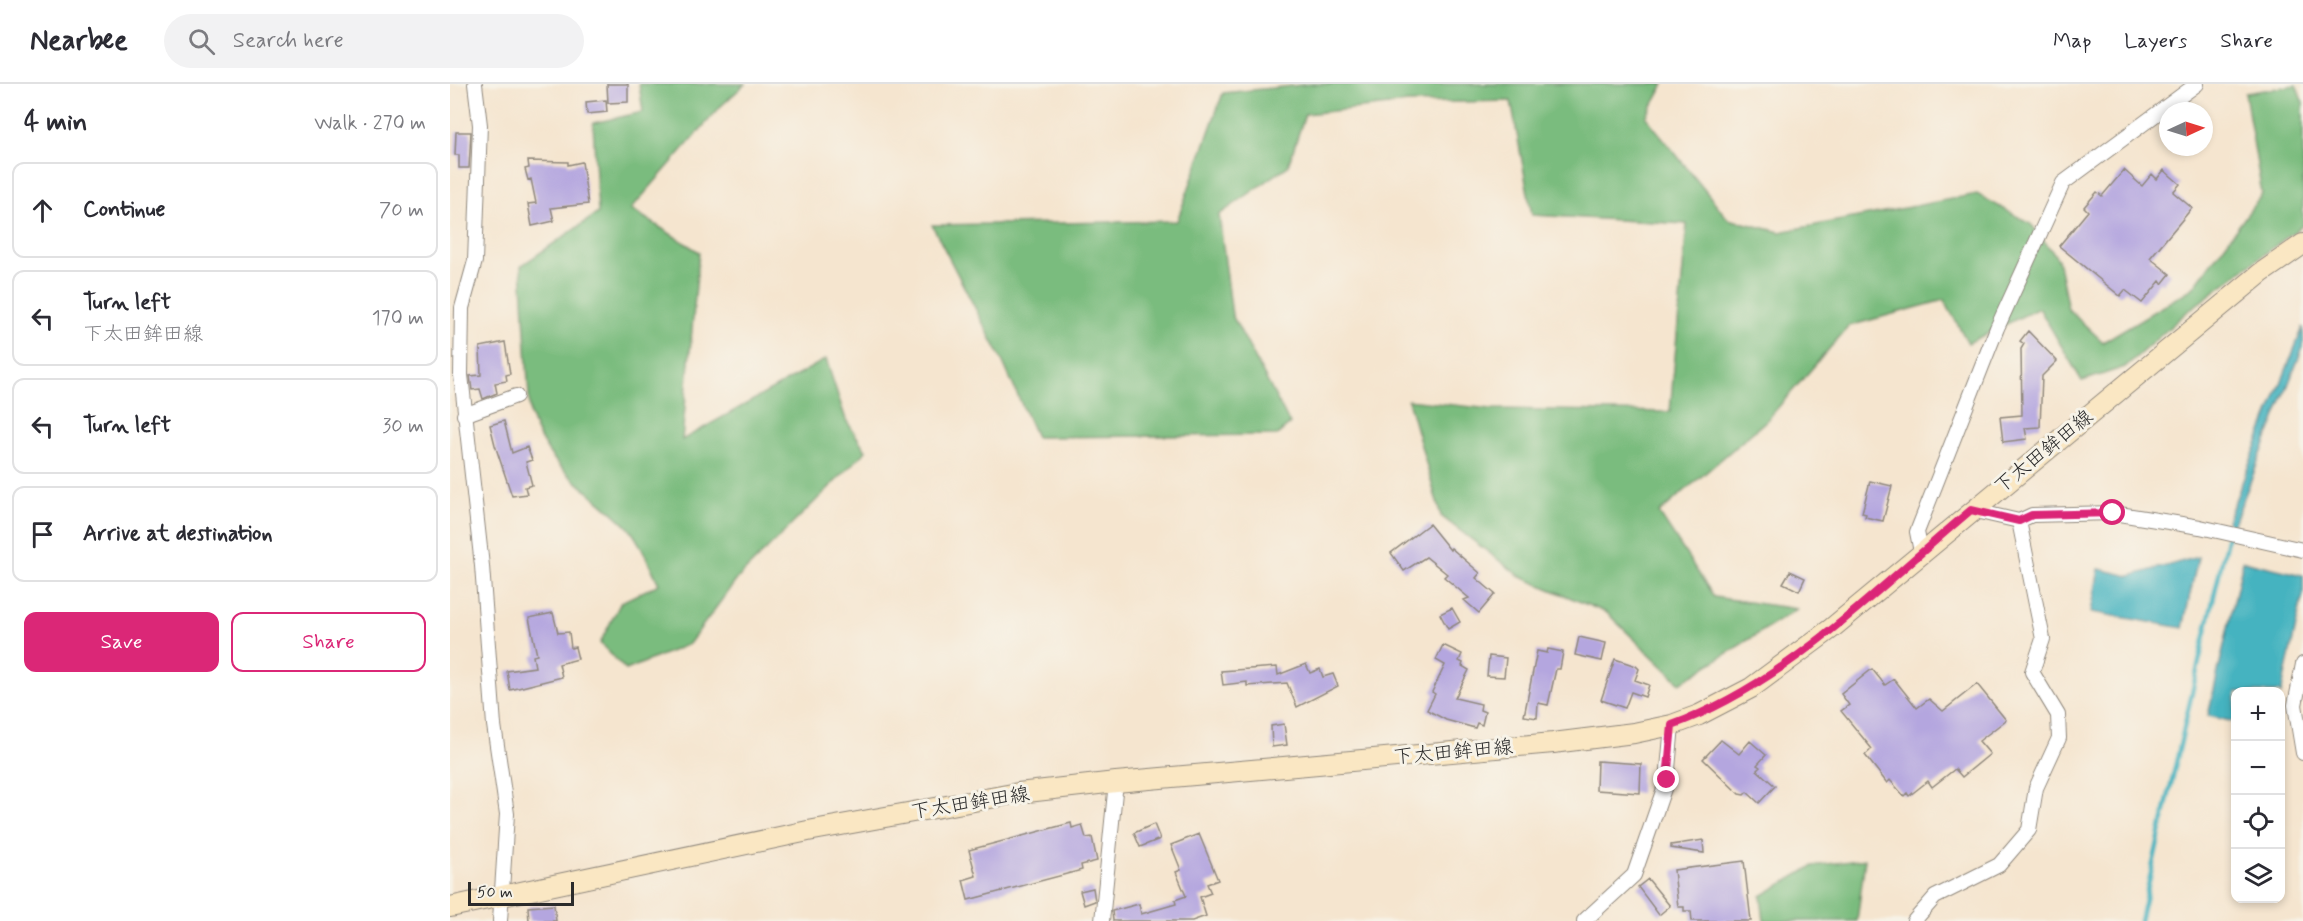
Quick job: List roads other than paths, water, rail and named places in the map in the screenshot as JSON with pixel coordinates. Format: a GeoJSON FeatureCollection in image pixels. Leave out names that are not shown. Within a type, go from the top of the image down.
{"type":"FeatureCollection","features":[{"type":"Feature","properties":{"kind":"main road","name":"下太田鉾田線"},"geometry":{"type":"LineString","coordinates":[[450,907],[887,815],[1018,794],[1116,782],[1554,743],[1634,733],[1672,725],[1698,715],[1751,688],[1832,628],[1971,510],[2261,273],[2303,244]]}},
{"type":"Feature","properties":{"kind":"street"},"geometry":{"type":"LineString","coordinates":[[475,84],[480,125],[475,261],[462,308],[461,375],[482,566],[494,725],[507,814],[500,921]]}},
{"type":"Feature","properties":{"kind":"street"},"geometry":{"type":"LineString","coordinates":[[1921,552],[1917,532],[1997,328],[2063,183],[2197,84]]}},
{"type":"Feature","properties":{"kind":"street"},"geometry":{"type":"LineString","coordinates":[[464,415],[516,396]]}},
{"type":"Feature","properties":{"kind":"street"},"geometry":{"type":"LineString","coordinates":[[1971,510],[2019,521],[2032,515],[2113,513],[2200,527],[2303,550]]}},
{"type":"Feature","properties":{"kind":"street"},"geometry":{"type":"LineString","coordinates":[[1914,921],[1935,897],[1999,865],[2029,830],[2036,788],[2059,738],[2058,715],[2032,672],[2043,639],[2019,521]]}},
{"type":"Feature","properties":{"kind":"street"},"geometry":{"type":"LineString","coordinates":[[2303,664],[2295,705],[2303,753]]}},
{"type":"Feature","properties":{"kind":"street"},"geometry":{"type":"LineString","coordinates":[[1584,921],[1634,875],[1667,780],[1672,725]]}},
{"type":"Feature","properties":{"kind":"street"},"geometry":{"type":"LineString","coordinates":[[1102,921],[1116,782]]}},
{"type":"Feature","properties":{"kind":"water"},"geometry":{"type":"Polygon","coordinates":[[[2303,327],[2303,347],[2234,523],[2227,521],[2303,327]]]}},
{"type":"Feature","properties":{"kind":"water"},"geometry":{"type":"Polygon","coordinates":[[[2198,557],[2183,628],[2091,612],[2099,569],[2130,576],[2198,557]]]}},
{"type":"Feature","properties":{"kind":"water"},"geometry":{"type":"Polygon","coordinates":[[[2243,561],[2303,575],[2303,594],[2283,687],[2231,687],[2231,721],[2208,716],[2243,561]]]}},
{"type":"Feature","properties":{"kind":"waterway"},"geometry":{"type":"LineString","coordinates":[[2140,921],[2232,517]]}}]}
